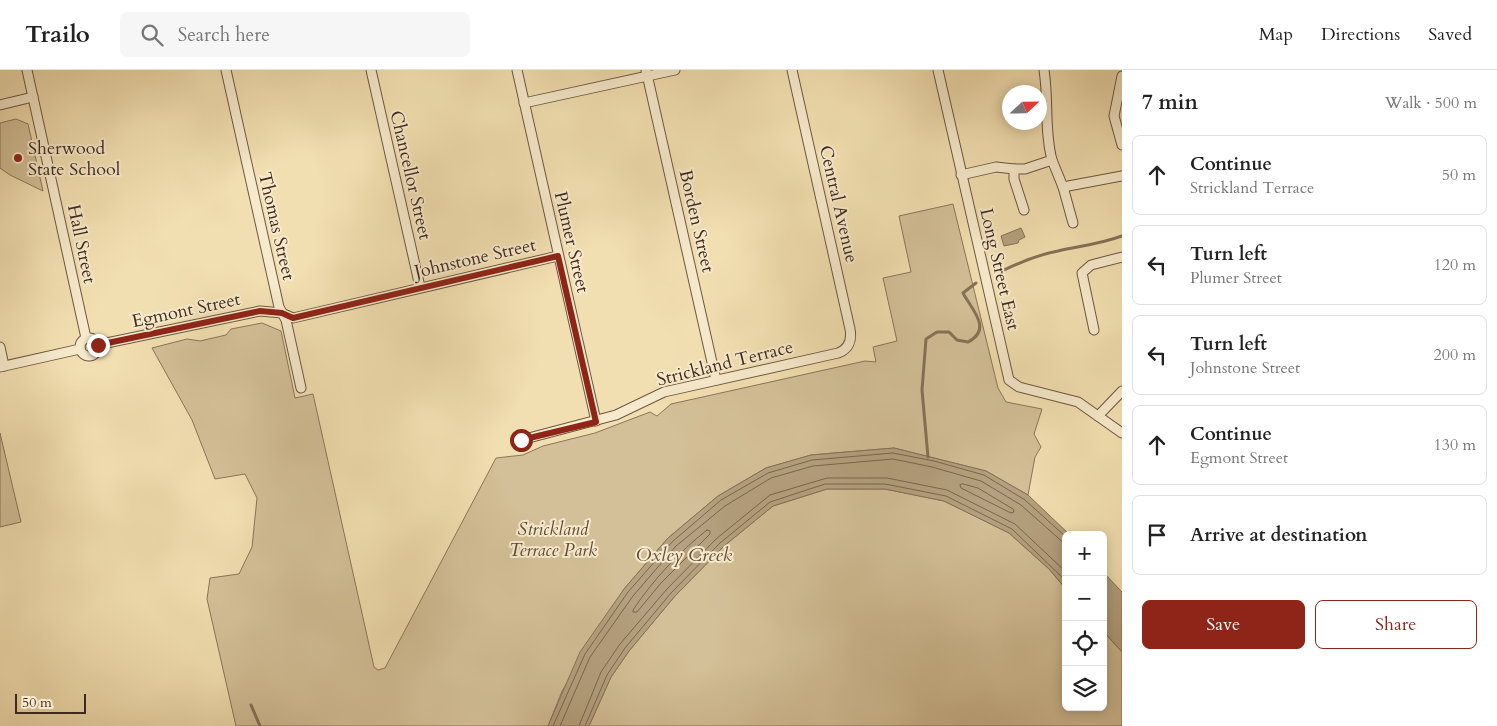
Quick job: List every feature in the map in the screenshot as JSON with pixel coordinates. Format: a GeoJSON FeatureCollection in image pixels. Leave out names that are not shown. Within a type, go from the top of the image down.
{"type":"FeatureCollection","features":[{"type":"Feature","properties":{"kind":"street","name":"Hall Street"},"geometry":{"type":"LineString","coordinates":[[27,70],[86,338]]}},
{"type":"Feature","properties":{"kind":"street","name":"Thomas Street"},"geometry":{"type":"LineString","coordinates":[[226,70],[301,388]]}},
{"type":"Feature","properties":{"kind":"street","name":"Chancellor Street"},"geometry":{"type":"LineString","coordinates":[[371,70],[420,287]]}},
{"type":"Feature","properties":{"kind":"street","name":"Plumer Street"},"geometry":{"type":"LineString","coordinates":[[517,70],[596,422]]}},
{"type":"Feature","properties":{"kind":"street"},"geometry":{"type":"LineString","coordinates":[[524,104],[647,73],[675,70]]}},
{"type":"Feature","properties":{"kind":"street","name":"Central Avenue"},"geometry":{"type":"LineString","coordinates":[[792,70],[850,329],[849,344]]}},
{"type":"Feature","properties":{"kind":"street","name":"Long Street East"},"geometry":{"type":"LineString","coordinates":[[938,70],[1009,380],[1016,386],[1068,398],[1098,416]]}},
{"type":"Feature","properties":{"kind":"street"},"geometry":{"type":"LineString","coordinates":[[1044,70],[1048,95],[1046,131],[1052,160],[1063,187],[1072,223]]}},
{"type":"Feature","properties":{"kind":"street","name":"Borden Street"},"geometry":{"type":"LineString","coordinates":[[647,73],[716,380]]}},
{"type":"Feature","properties":{"kind":"street"},"geometry":{"type":"LineString","coordinates":[[1122,76],[1114,116],[1122,145]]}},
{"type":"Feature","properties":{"kind":"street"},"geometry":{"type":"LineString","coordinates":[[0,105],[33,97]]}},
{"type":"Feature","properties":{"kind":"street"},"geometry":{"type":"LineString","coordinates":[[961,175],[996,167],[1025,169],[1052,160]]}},
{"type":"Feature","properties":{"kind":"street","name":"Long Street East"},"geometry":{"type":"LineString","coordinates":[[1014,169],[1014,179],[1024,210]]}},
{"type":"Feature","properties":{"kind":"street"},"geometry":{"type":"LineString","coordinates":[[1063,187],[1122,176]]}},
{"type":"Feature","properties":{"kind":"street","name":"Johnstone Street"},"geometry":{"type":"LineString","coordinates":[[282,313],[293,318],[558,256]]}},
{"type":"Feature","properties":{"kind":"street"},"geometry":{"type":"LineString","coordinates":[[1094,330],[1082,274],[1091,265],[1122,257]]}},
{"type":"Feature","properties":{"kind":"street","name":"Egmont Street"},"geometry":{"type":"LineString","coordinates":[[98,345],[260,311],[282,313]]}},
{"type":"Feature","properties":{"kind":"street"},"geometry":{"type":"LineString","coordinates":[[86,338],[92,338],[98,345],[97,351],[90,356],[85,355],[80,349],[82,341],[86,338]]}},
{"type":"Feature","properties":{"kind":"street","name":"Strickland Terrace"},"geometry":{"type":"LineString","coordinates":[[521,440],[596,422],[616,415],[664,392],[838,353],[849,344]]}},
{"type":"Feature","properties":{"kind":"street"},"geometry":{"type":"LineString","coordinates":[[0,347],[2,366],[80,349]]}},
{"type":"Feature","properties":{"kind":"street"},"geometry":{"type":"LineString","coordinates":[[1122,391],[1098,416],[1122,433]]}},
{"type":"Feature","properties":{"kind":"green space"},"geometry":{"type":"Polygon","coordinates":[[[16,119],[28,124],[43,191],[0,168],[0,123],[16,119]]]}},
{"type":"Feature","properties":{"kind":"green space","name":"Strickland Terrace Park"},"geometry":{"type":"Polygon","coordinates":[[[953,204],[998,388],[1006,402],[1042,409],[1034,434],[1041,447],[1035,457],[1028,495],[986,471],[894,448],[811,455],[766,468],[718,496],[668,538],[624,589],[562,691],[548,726],[236,726],[207,599],[210,578],[239,574],[252,547],[257,498],[245,474],[215,479],[192,420],[152,348],[187,339],[200,341],[226,335],[231,329],[262,323],[281,331],[295,398],[313,394],[374,667],[378,670],[385,668],[496,458],[523,455],[543,446],[595,433],[650,412],[657,416],[671,404],[865,361],[876,362],[873,347],[897,341],[883,278],[911,272],[899,216],[953,204]]]}},
{"type":"Feature","properties":{"kind":"green space"},"geometry":{"type":"Polygon","coordinates":[[[0,433],[21,522],[0,527],[0,433]]]}},
{"type":"Feature","properties":{"kind":"green space"},"geometry":{"type":"Polygon","coordinates":[[[827,489],[885,489],[944,501],[1009,533],[1049,569],[1062,584],[1062,711],[1107,711],[1107,635],[1122,652],[1122,726],[589,726],[611,677],[629,651],[675,596],[724,546],[773,506],[827,489]]]}},
{"type":"Feature","properties":{"kind":"water"},"geometry":{"type":"Polygon","coordinates":[[[1021,228],[1025,237],[1019,240],[1018,243],[1004,246],[1001,236],[1021,228]]]}},
{"type":"Feature","properties":{"kind":"water","name":"Oxley Creek"},"geometry":{"type":"Polygon","coordinates":[[[894,448],[986,471],[1028,495],[1066,531],[1062,531],[1062,584],[1049,569],[1009,533],[944,501],[885,489],[827,489],[773,506],[724,546],[675,596],[629,651],[611,677],[589,726],[548,726],[580,652],[624,589],[668,538],[718,496],[766,468],[811,455],[894,448]]]}},
{"type":"Feature","properties":{"kind":"water"},"geometry":{"type":"Polygon","coordinates":[[[1107,576],[1122,592],[1122,652],[1107,635],[1107,576]]]}},
{"type":"Feature","properties":{"kind":"waterway"},"geometry":{"type":"LineString","coordinates":[[1000,272],[1021,262],[1043,255],[1122,236]]}},
{"type":"Feature","properties":{"kind":"waterway"},"geometry":{"type":"LineString","coordinates":[[928,457],[922,390],[926,339],[937,332],[949,332],[957,340],[968,342],[975,337],[980,325],[963,293],[976,283]]}},
{"type":"Feature","properties":{"kind":"waterway"},"geometry":{"type":"LineString","coordinates":[[251,705],[260,726]]}},
{"type":"Feature","properties":{"kind":"place","name":"Sherwood State School"},"geometry":{"type":"Point","coordinates":[18,158]}},
{"type":"Feature","properties":{"kind":"route"},"geometry":{"type":"LineString","coordinates":[[98,345],[260,311],[282,313],[293,318],[558,256],[596,422],[521,440]]}}]}
